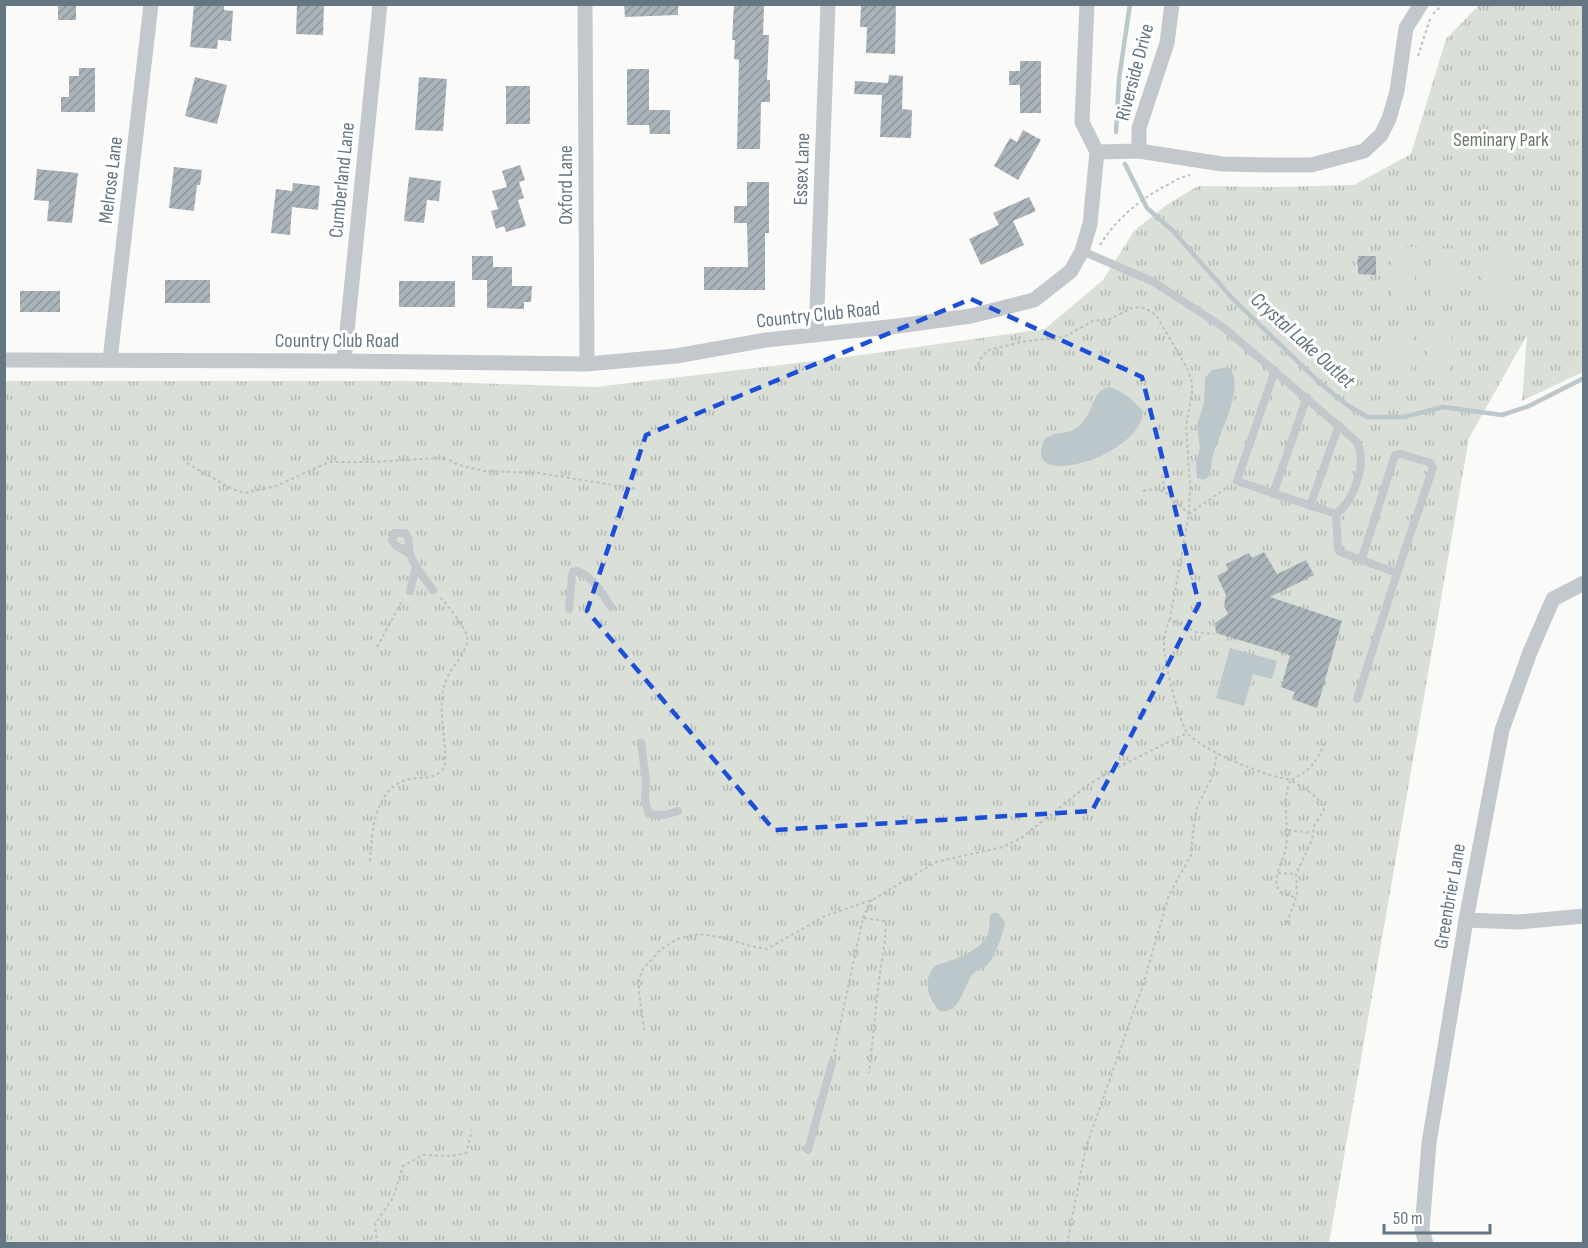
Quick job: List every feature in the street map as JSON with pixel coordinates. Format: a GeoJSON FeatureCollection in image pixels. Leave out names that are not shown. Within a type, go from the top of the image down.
{"type":"FeatureCollection","features":[{"type":"Feature","properties":{"kind":"street","name":"Melrose Lane"},"geometry":{"type":"LineString","coordinates":[[110,360],[151,4]]}},
{"type":"Feature","properties":{"kind":"street","name":"Cumberland Lane"},"geometry":{"type":"LineString","coordinates":[[344,361],[380,4]]}},
{"type":"Feature","properties":{"kind":"street","name":"Oxford Lane"},"geometry":{"type":"LineString","coordinates":[[585,4],[587,364]]}},
{"type":"Feature","properties":{"kind":"street","name":"Essex Lane"},"geometry":{"type":"LineString","coordinates":[[816,335],[828,4]]}},
{"type":"Feature","properties":{"kind":"street","name":"Riverside Drive"},"geometry":{"type":"LineString","coordinates":[[1087,4],[1082,122],[1097,152]]}},
{"type":"Feature","properties":{"kind":"street","name":"Riverside Drive"},"geometry":{"type":"LineString","coordinates":[[1139,151],[1139,128],[1167,43],[1172,4]]}},
{"type":"Feature","properties":{"kind":"street"},"geometry":{"type":"LineString","coordinates":[[1097,152],[1139,151],[1221,164],[1311,165],[1364,151],[1381,135],[1389,119],[1406,28],[1407,4]]}},
{"type":"Feature","properties":{"kind":"street"},"geometry":{"type":"LineString","coordinates":[[1406,28],[1420,4]]}},
{"type":"Feature","properties":{"kind":"street","name":"Country Club Road"},"geometry":{"type":"LineString","coordinates":[[4,360],[587,364],[675,356],[766,340],[898,327],[971,316],[1034,300],[1071,271],[1082,251],[1090,224],[1097,152]]}},
{"type":"Feature","properties":{"kind":"street","name":"Greenbrier Lane"},"geometry":{"type":"LineString","coordinates":[[1426,1244],[1422,1229],[1429,1143],[1466,920],[1502,730],[1530,651],[1553,599],[1584,583]]}},
{"type":"Feature","properties":{"kind":"street"},"geometry":{"type":"LineString","coordinates":[[1466,920],[1519,922],[1584,916]]}},
{"type":"Feature","properties":{"kind":"lane"},"geometry":{"type":"LineString","coordinates":[[1082,251],[1152,281],[1223,327],[1356,441],[1361,449],[1360,468],[1350,497],[1344,508],[1336,514]]}},
{"type":"Feature","properties":{"kind":"lane"},"geometry":{"type":"LineString","coordinates":[[1275,370],[1237,481],[1336,514]]}},
{"type":"Feature","properties":{"kind":"lane"},"geometry":{"type":"LineString","coordinates":[[1274,494],[1307,397]]}},
{"type":"Feature","properties":{"kind":"lane"},"geometry":{"type":"LineString","coordinates":[[1310,506],[1339,425]]}},
{"type":"Feature","properties":{"kind":"lane"},"geometry":{"type":"LineString","coordinates":[[1358,699],[1397,573],[1433,468],[1431,463],[1401,454],[1395,455],[1361,561]]}},
{"type":"Feature","properties":{"kind":"lane"},"geometry":{"type":"LineString","coordinates":[[1336,514],[1340,552],[1397,573]]}},
{"type":"Feature","properties":{"kind":"lane"},"geometry":{"type":"LineString","coordinates":[[410,554],[416,567],[433,590]]}},
{"type":"Feature","properties":{"kind":"lane"},"geometry":{"type":"LineString","coordinates":[[410,591],[416,567]]}},
{"type":"Feature","properties":{"kind":"lane"},"geometry":{"type":"LineString","coordinates":[[568,609],[572,576],[573,572],[577,571],[588,578],[603,594],[611,607]]}},
{"type":"Feature","properties":{"kind":"lane"},"geometry":{"type":"LineString","coordinates":[[641,743],[646,782],[645,801],[649,814],[665,815],[678,811]]}},
{"type":"Feature","properties":{"kind":"lane"},"geometry":{"type":"LineString","coordinates":[[808,1150],[832,1063]]}},
{"type":"Feature","properties":{"kind":"path"},"geometry":{"type":"LineString","coordinates":[[1416,66],[1420,44],[1432,15],[1443,4]]}},
{"type":"Feature","properties":{"kind":"path"},"geometry":{"type":"LineString","coordinates":[[1135,205],[1186,175],[1196,174]]}},
{"type":"Feature","properties":{"kind":"path"},"geometry":{"type":"LineString","coordinates":[[978,365],[982,356],[989,350],[1022,342],[1064,337],[1093,321],[1110,319],[1140,306],[1151,310],[1156,315],[1180,354],[1192,382],[1186,426],[1190,487],[1189,514],[1170,619],[1164,634],[1164,649],[1172,687],[1187,733],[1217,753],[1278,778],[1291,780],[1323,805],[1324,810],[1314,826],[1312,840],[1296,874],[1296,898],[1287,923]]}},
{"type":"Feature","properties":{"kind":"path"},"geometry":{"type":"LineString","coordinates":[[187,463],[230,488],[245,493],[276,486],[329,462],[439,458],[484,471],[539,473],[638,489]]}},
{"type":"Feature","properties":{"kind":"path"},"geometry":{"type":"LineString","coordinates":[[1162,474],[1165,492]]}},
{"type":"Feature","properties":{"kind":"path"},"geometry":{"type":"LineString","coordinates":[[1189,514],[1226,488]]}},
{"type":"Feature","properties":{"kind":"path"},"geometry":{"type":"LineString","coordinates":[[1143,491],[1154,489],[1165,492],[1189,514]]}},
{"type":"Feature","properties":{"kind":"path"},"geometry":{"type":"LineString","coordinates":[[370,861],[374,821],[378,810],[393,787],[401,782],[434,777],[442,771],[445,765],[442,695],[447,678],[466,646],[467,636],[450,608],[433,590]]}},
{"type":"Feature","properties":{"kind":"path"},"geometry":{"type":"LineString","coordinates":[[377,646],[404,597],[410,591]]}},
{"type":"Feature","properties":{"kind":"path"},"geometry":{"type":"LineString","coordinates":[[1170,619],[1196,632],[1214,634]]}},
{"type":"Feature","properties":{"kind":"path"},"geometry":{"type":"LineString","coordinates":[[644,1029],[639,979],[643,969],[660,950],[677,939],[699,934],[767,949],[825,916],[872,900],[936,862],[1003,847],[1021,838],[1088,785],[1114,769],[1187,733]]}},
{"type":"Feature","properties":{"kind":"path"},"geometry":{"type":"LineString","coordinates":[[1296,898],[1278,890],[1278,873],[1285,854],[1288,830],[1286,789],[1291,780],[1309,770],[1315,763],[1326,740]]}},
{"type":"Feature","properties":{"kind":"path"},"geometry":{"type":"LineString","coordinates":[[1067,1244],[1086,1147],[1143,985],[1169,895],[1191,855],[1197,807],[1213,775],[1217,753]]}},
{"type":"Feature","properties":{"kind":"path"},"geometry":{"type":"LineString","coordinates":[[1288,830],[1313,833]]}},
{"type":"Feature","properties":{"kind":"path"},"geometry":{"type":"LineString","coordinates":[[1278,873],[1296,874]]}},
{"type":"Feature","properties":{"kind":"path"},"geometry":{"type":"LineString","coordinates":[[832,1063],[862,918],[872,900]]}},
{"type":"Feature","properties":{"kind":"path"},"geometry":{"type":"LineString","coordinates":[[862,918],[886,921],[869,1072]]}},
{"type":"Feature","properties":{"kind":"path"},"geometry":{"type":"LineString","coordinates":[[378,1244],[375,1224],[393,1198],[403,1166],[423,1155],[452,1156],[466,1153],[472,1130]]}},
{"type":"Feature","properties":{"kind":"highlighted area"},"geometry":{"type":"Polygon","coordinates":[[[971,299],[1142,377],[1199,604],[1092,811],[774,830],[587,611],[646,435],[971,299]]]}},
{"type":"Feature","properties":{"kind":"green space","name":"Seminary Park"},"geometry":{"type":"Polygon","coordinates":[[[1482,4],[1583,5],[1583,372],[1522,401],[1527,335],[1469,438],[1329,1243],[5,1243],[5,381],[412,381],[596,387],[847,357],[1045,329],[1103,280],[1134,231],[1165,206],[1198,186],[1354,185],[1411,154],[1446,39],[1482,4]]]}},
{"type":"Feature","properties":{"kind":"green space"},"geometry":{"type":"Polygon","coordinates":[[[1393,246],[1416,247],[1414,298],[1391,297],[1393,246]]]}},
{"type":"Feature","properties":{"kind":"green space"},"geometry":{"type":"Polygon","coordinates":[[[1432,248],[1455,249],[1453,300],[1430,299],[1432,248]]]}},
{"type":"Feature","properties":{"kind":"green space"},"geometry":{"type":"Polygon","coordinates":[[[1484,250],[1508,251],[1506,302],[1482,301],[1484,250]]]}},
{"type":"Feature","properties":{"kind":"green space"},"geometry":{"type":"Polygon","coordinates":[[[1390,326],[1413,327],[1411,378],[1387,377],[1390,326]]]}},
{"type":"Feature","properties":{"kind":"green space"},"geometry":{"type":"Polygon","coordinates":[[[1428,328],[1452,329],[1449,380],[1426,379],[1428,328]]]}},
{"type":"Feature","properties":{"kind":"shaded area"},"geometry":{"type":"Polygon","coordinates":[[[1228,367],[1233,374],[1234,396],[1213,455],[1209,475],[1205,479],[1197,478],[1196,462],[1200,448],[1197,425],[1204,403],[1205,378],[1212,370],[1228,367]]]}},
{"type":"Feature","properties":{"kind":"shaded area"},"geometry":{"type":"Polygon","coordinates":[[[1110,387],[1128,397],[1143,412],[1137,427],[1125,441],[1109,452],[1072,465],[1056,466],[1045,462],[1041,453],[1044,440],[1051,435],[1078,427],[1088,415],[1099,392],[1110,387]]]}},
{"type":"Feature","properties":{"kind":"shaded area"},"geometry":{"type":"Polygon","coordinates":[[[1230,648],[1277,661],[1272,679],[1253,674],[1244,706],[1216,698],[1230,648]]]}},
{"type":"Feature","properties":{"kind":"shaded area"},"geometry":{"type":"Polygon","coordinates":[[[998,913],[1005,922],[993,957],[987,965],[972,975],[957,1004],[947,1011],[940,1011],[932,1001],[928,989],[931,971],[935,966],[958,958],[981,944],[986,938],[990,916],[998,913]]]}},
{"type":"Feature","properties":{"kind":"building"},"geometry":{"type":"Polygon","coordinates":[[[58,4],[76,4],[76,20],[58,20],[58,4]]]}},
{"type":"Feature","properties":{"kind":"building"},"geometry":{"type":"Polygon","coordinates":[[[194,4],[224,4],[224,10],[233,11],[231,41],[218,40],[217,49],[190,47],[194,4]]]}},
{"type":"Feature","properties":{"kind":"building"},"geometry":{"type":"Polygon","coordinates":[[[297,4],[324,4],[323,35],[296,34],[297,4]]]}},
{"type":"Feature","properties":{"kind":"building"},"geometry":{"type":"Polygon","coordinates":[[[624,4],[678,4],[678,15],[625,17],[624,4]]]}},
{"type":"Feature","properties":{"kind":"building"},"geometry":{"type":"Polygon","coordinates":[[[734,4],[764,6],[763,35],[769,35],[767,80],[770,80],[770,102],[761,102],[760,149],[737,149],[739,60],[734,59],[735,40],[732,40],[734,4]]]}},
{"type":"Feature","properties":{"kind":"building"},"geometry":{"type":"Polygon","coordinates":[[[896,4],[895,54],[866,53],[867,27],[860,27],[861,6],[896,4]]]}},
{"type":"Feature","properties":{"kind":"building"},"geometry":{"type":"Polygon","coordinates":[[[1020,61],[1041,61],[1041,113],[1020,113],[1020,85],[1009,85],[1009,71],[1020,71],[1020,61]]]}},
{"type":"Feature","properties":{"kind":"building"},"geometry":{"type":"Polygon","coordinates":[[[79,68],[95,68],[95,112],[61,112],[61,97],[69,97],[69,76],[79,76],[79,68]]]}},
{"type":"Feature","properties":{"kind":"building"},"geometry":{"type":"Polygon","coordinates":[[[627,69],[649,69],[649,110],[670,110],[670,134],[650,134],[649,125],[627,125],[627,69]]]}},
{"type":"Feature","properties":{"kind":"building"},"geometry":{"type":"Polygon","coordinates":[[[889,75],[903,76],[902,109],[912,110],[911,138],[880,137],[882,95],[854,94],[855,81],[888,83],[889,75]]]}},
{"type":"Feature","properties":{"kind":"building"},"geometry":{"type":"Polygon","coordinates":[[[195,77],[227,85],[217,124],[185,116],[195,77]]]}},
{"type":"Feature","properties":{"kind":"building"},"geometry":{"type":"Polygon","coordinates":[[[419,77],[447,79],[443,131],[415,130],[419,77]]]}},
{"type":"Feature","properties":{"kind":"building"},"geometry":{"type":"Polygon","coordinates":[[[506,86],[530,86],[530,124],[506,124],[506,86]]]}},
{"type":"Feature","properties":{"kind":"building"},"geometry":{"type":"Polygon","coordinates":[[[1023,130],[1041,140],[1018,180],[994,166],[1010,138],[1017,142],[1023,130]]]}},
{"type":"Feature","properties":{"kind":"building"},"geometry":{"type":"Polygon","coordinates":[[[520,165],[525,180],[519,182],[524,198],[518,200],[526,226],[506,232],[504,226],[496,229],[491,211],[498,209],[492,191],[507,187],[502,171],[520,165]]]}},
{"type":"Feature","properties":{"kind":"building"},"geometry":{"type":"Polygon","coordinates":[[[174,167],[202,170],[200,185],[197,185],[194,211],[169,208],[174,167]]]}},
{"type":"Feature","properties":{"kind":"building"},"geometry":{"type":"Polygon","coordinates":[[[37,169],[78,173],[72,223],[47,221],[49,201],[34,200],[37,169]]]}},
{"type":"Feature","properties":{"kind":"building"},"geometry":{"type":"Polygon","coordinates":[[[409,177],[441,181],[439,201],[427,200],[424,223],[404,221],[409,177]]]}},
{"type":"Feature","properties":{"kind":"building"},"geometry":{"type":"Polygon","coordinates":[[[747,182],[769,182],[769,233],[765,233],[765,290],[704,290],[704,267],[748,267],[747,223],[734,223],[734,206],[747,206],[747,182]]]}},
{"type":"Feature","properties":{"kind":"building"},"geometry":{"type":"Polygon","coordinates":[[[293,183],[320,186],[318,210],[292,207],[290,235],[271,233],[276,189],[292,191],[293,183]]]}},
{"type":"Feature","properties":{"kind":"building"},"geometry":{"type":"Polygon","coordinates":[[[1029,197],[1036,211],[1013,221],[1024,245],[981,265],[969,239],[999,225],[993,213],[1029,197]]]}},
{"type":"Feature","properties":{"kind":"building"},"geometry":{"type":"Polygon","coordinates":[[[472,256],[493,256],[493,267],[512,267],[512,286],[532,286],[531,302],[524,302],[524,309],[487,308],[487,280],[472,280],[472,256]]]}},
{"type":"Feature","properties":{"kind":"building"},"geometry":{"type":"Polygon","coordinates":[[[1358,256],[1376,256],[1376,275],[1358,274],[1358,256]]]}},
{"type":"Feature","properties":{"kind":"building"},"geometry":{"type":"Polygon","coordinates":[[[165,280],[210,280],[210,303],[165,303],[165,280]]]}},
{"type":"Feature","properties":{"kind":"building"},"geometry":{"type":"Polygon","coordinates":[[[399,281],[455,281],[455,307],[399,307],[399,281]]]}},
{"type":"Feature","properties":{"kind":"building"},"geometry":{"type":"Polygon","coordinates":[[[20,291],[60,291],[60,312],[20,312],[20,291]]]}},
{"type":"Feature","properties":{"kind":"building"},"geometry":{"type":"Polygon","coordinates":[[[1264,552],[1277,574],[1306,560],[1314,575],[1270,597],[1342,621],[1317,708],[1292,699],[1295,692],[1281,687],[1290,655],[1216,633],[1215,623],[1228,614],[1224,606],[1226,595],[1217,576],[1228,570],[1226,564],[1249,553],[1252,558],[1264,552]]]}},
{"type":"Feature","properties":{"kind":"waterway","name":"Crystal Lake Outlet"},"geometry":{"type":"LineString","coordinates":[[1116,132],[1119,79],[1130,4]]}},
{"type":"Feature","properties":{"kind":"waterway","name":"Crystal Lake Outlet"},"geometry":{"type":"LineString","coordinates":[[1125,164],[1147,208],[1173,231],[1233,299],[1320,383],[1347,405],[1367,417],[1404,417],[1443,407],[1502,415],[1529,406],[1584,378]]}}]}
